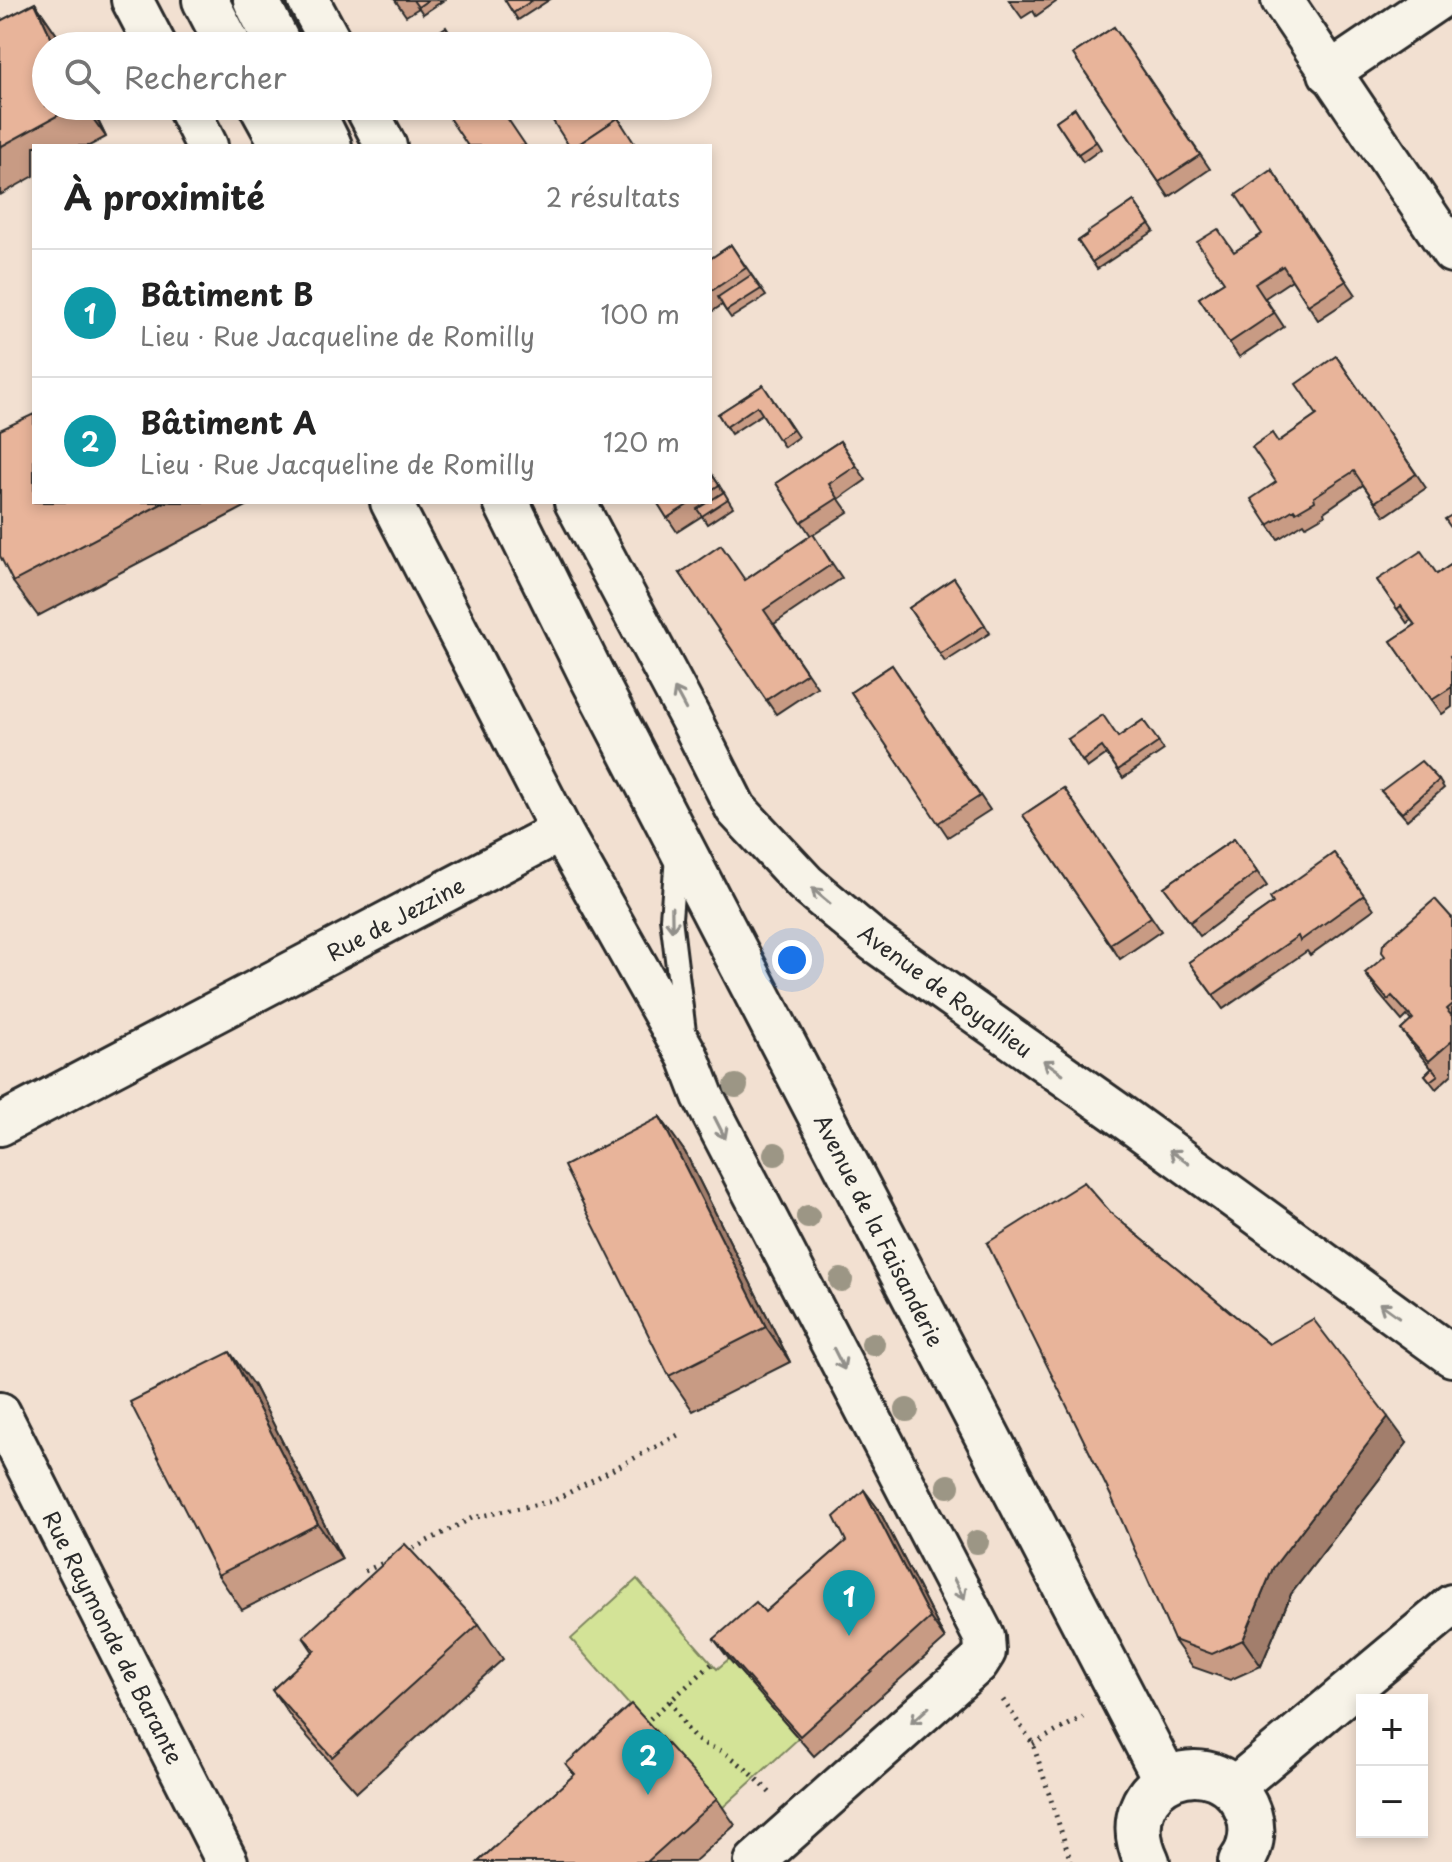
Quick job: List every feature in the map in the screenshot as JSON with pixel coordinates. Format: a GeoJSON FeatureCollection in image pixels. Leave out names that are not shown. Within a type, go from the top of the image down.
{"type":"FeatureCollection","features":[{"type":"Feature","properties":{"kind":"main road"},"geometry":{"type":"LineString","coordinates":[[205,0],[222,32]]}},
{"type":"Feature","properties":{"kind":"main road"},"geometry":{"type":"LineString","coordinates":[[256,0],[272,32]]}},
{"type":"Feature","properties":{"kind":"main road"},"geometry":{"type":"LineString","coordinates":[[270,120],[283,144]]}},
{"type":"Feature","properties":{"kind":"main road"},"geometry":{"type":"LineString","coordinates":[[316,120],[328,144]]}},
{"type":"Feature","properties":{"kind":"main road"},"geometry":{"type":"LineString","coordinates":[[488,504],[594,680]]}},
{"type":"Feature","properties":{"kind":"main road"},"geometry":{"type":"LineString","coordinates":[[507,504],[594,680]]}},
{"type":"Feature","properties":{"kind":"main road","name":"Avenue de la Faisanderie"},"geometry":{"type":"LineString","coordinates":[[594,680],[1166,1780]]}},
{"type":"Feature","properties":{"kind":"main road"},"geometry":{"type":"LineString","coordinates":[[1147,1862],[1140,1848],[1137,1829],[1141,1809],[1150,1793],[1166,1780],[1182,1774],[1200,1773],[1218,1778],[1233,1788],[1244,1802],[1251,1820],[1251,1839],[1241,1862]]}},
{"type":"Feature","properties":{"kind":"street"},"geometry":{"type":"LineString","coordinates":[[132,0],[149,32]]}},
{"type":"Feature","properties":{"kind":"street"},"geometry":{"type":"LineString","coordinates":[[308,0],[325,32]]}},
{"type":"Feature","properties":{"kind":"street"},"geometry":{"type":"LineString","coordinates":[[1282,0],[1452,252]]}},
{"type":"Feature","properties":{"kind":"street"},"geometry":{"type":"LineString","coordinates":[[1329,73],[1437,0]]}},
{"type":"Feature","properties":{"kind":"street"},"geometry":{"type":"LineString","coordinates":[[194,120],[206,144]]}},
{"type":"Feature","properties":{"kind":"street"},"geometry":{"type":"LineString","coordinates":[[372,120],[385,144]]}},
{"type":"Feature","properties":{"kind":"street"},"geometry":{"type":"LineString","coordinates":[[392,504],[561,831],[688,1057],[703,1096],[984,1637],[985,1652],[978,1663],[755,1862]]}},
{"type":"Feature","properties":{"kind":"street","name":"Avenue de Royallieu"},"geometry":{"type":"LineString","coordinates":[[576,504],[736,809],[805,883],[875,942],[1452,1356]]}},
{"type":"Feature","properties":{"kind":"street","name":"Rue de Jezzine"},"geometry":{"type":"LineString","coordinates":[[0,1125],[561,831]]}},
{"type":"Feature","properties":{"kind":"street","name":"Rue Raymonde de Barante"},"geometry":{"type":"LineString","coordinates":[[0,1413],[227,1862]]}},
{"type":"Feature","properties":{"kind":"street"},"geometry":{"type":"LineString","coordinates":[[1233,1788],[1452,1605]]}},
{"type":"Feature","properties":{"kind":"lane"},"geometry":{"type":"LineString","coordinates":[[678,842],[671,918],[688,1057]]}},
{"type":"Feature","properties":{"kind":"path"},"geometry":{"type":"LineString","coordinates":[[365,1571],[472,1518],[553,1501],[680,1434]]}},
{"type":"Feature","properties":{"kind":"path"},"geometry":{"type":"LineString","coordinates":[[644,1724],[713,1663]]}},
{"type":"Feature","properties":{"kind":"path"},"geometry":{"type":"LineString","coordinates":[[978,1663],[1033,1744],[1071,1862]]}},
{"type":"Feature","properties":{"kind":"path"},"geometry":{"type":"LineString","coordinates":[[1033,1744],[1122,1695]]}},
{"type":"Feature","properties":{"kind":"path"},"geometry":{"type":"LineString","coordinates":[[670,1701],[698,1741],[741,1764],[756,1778]]}},
{"type":"Feature","properties":{"kind":"green space"},"geometry":{"type":"Polygon","coordinates":[[[637,1579],[717,1669],[729,1659],[799,1738],[721,1809],[571,1639],[637,1579]]]}},
{"type":"Feature","properties":{"kind":"building"},"geometry":{"type":"Polygon","coordinates":[[[413,0],[428,0],[418,7],[413,0]]]}},
{"type":"Feature","properties":{"kind":"building"},"geometry":{"type":"Polygon","coordinates":[[[505,0],[533,0],[513,13],[505,0]]]}},
{"type":"Feature","properties":{"kind":"building"},"geometry":{"type":"Polygon","coordinates":[[[35,3],[48,32],[32,32],[32,120],[49,120],[0,147],[0,21],[35,3]]]}},
{"type":"Feature","properties":{"kind":"building"},"geometry":{"type":"Polygon","coordinates":[[[1114,27],[1200,155],[1159,182],[1073,54],[1114,27]]]}},
{"type":"Feature","properties":{"kind":"building"},"geometry":{"type":"Polygon","coordinates":[[[1075,108],[1096,142],[1078,154],[1056,121],[1075,108]]]}},
{"type":"Feature","properties":{"kind":"building"},"geometry":{"type":"Polygon","coordinates":[[[450,120],[508,120],[525,144],[467,144],[450,120]]]}},
{"type":"Feature","properties":{"kind":"building"},"geometry":{"type":"Polygon","coordinates":[[[615,120],[579,144],[568,144],[553,121],[615,120]]]}},
{"type":"Feature","properties":{"kind":"building"},"geometry":{"type":"Polygon","coordinates":[[[619,120],[635,144],[579,144],[619,120]]]}},
{"type":"Feature","properties":{"kind":"building"},"geometry":{"type":"Polygon","coordinates":[[[1272,170],[1346,281],[1308,305],[1283,266],[1255,284],[1274,313],[1229,343],[1199,298],[1224,282],[1197,242],[1218,229],[1234,252],[1262,234],[1236,195],[1272,170]]]}},
{"type":"Feature","properties":{"kind":"building"},"geometry":{"type":"Polygon","coordinates":[[[1134,201],[1149,224],[1092,262],[1078,241],[1134,201]]]}},
{"type":"Feature","properties":{"kind":"building"},"geometry":{"type":"Polygon","coordinates":[[[731,245],[746,268],[712,291],[712,258],[731,245]]]}},
{"type":"Feature","properties":{"kind":"building"},"geometry":{"type":"Polygon","coordinates":[[[751,275],[761,289],[726,311],[718,297],[751,275]]]}},
{"type":"Feature","properties":{"kind":"building"},"geometry":{"type":"Polygon","coordinates":[[[1336,356],[1416,474],[1375,502],[1354,471],[1314,497],[1315,501],[1296,512],[1294,509],[1268,525],[1251,499],[1276,482],[1252,447],[1272,433],[1278,442],[1317,415],[1296,384],[1336,356]]]}},
{"type":"Feature","properties":{"kind":"building"},"geometry":{"type":"Polygon","coordinates":[[[763,385],[793,430],[778,439],[757,406],[726,427],[718,414],[763,385]]]}},
{"type":"Feature","properties":{"kind":"building"},"geometry":{"type":"Polygon","coordinates":[[[32,415],[32,504],[161,504],[13,582],[0,556],[0,430],[32,415]]]}},
{"type":"Feature","properties":{"kind":"building"},"geometry":{"type":"Polygon","coordinates":[[[840,441],[856,466],[829,484],[838,498],[801,522],[776,483],[840,441]]]}},
{"type":"Feature","properties":{"kind":"building"},"geometry":{"type":"Polygon","coordinates":[[[712,475],[719,485],[712,490],[712,475]]]}},
{"type":"Feature","properties":{"kind":"building"},"geometry":{"type":"Polygon","coordinates":[[[724,492],[728,499],[702,516],[697,509],[712,504],[712,500],[724,492]]]}},
{"type":"Feature","properties":{"kind":"building"},"geometry":{"type":"Polygon","coordinates":[[[658,504],[689,504],[667,518],[658,504]]]}},
{"type":"Feature","properties":{"kind":"building"},"geometry":{"type":"Polygon","coordinates":[[[1452,515],[1452,529],[1445,519],[1452,515]]]}},
{"type":"Feature","properties":{"kind":"building"},"geometry":{"type":"Polygon","coordinates":[[[813,534],[832,564],[764,610],[807,673],[766,700],[680,573],[721,545],[745,580],[813,534]]]}},
{"type":"Feature","properties":{"kind":"building"},"geometry":{"type":"Polygon","coordinates":[[[1421,551],[1437,574],[1452,564],[1452,687],[1432,700],[1391,641],[1415,625],[1401,606],[1397,609],[1377,580],[1421,551]]]}},
{"type":"Feature","properties":{"kind":"building"},"geometry":{"type":"Polygon","coordinates":[[[954,578],[985,625],[940,654],[909,608],[954,578]]]}},
{"type":"Feature","properties":{"kind":"building"},"geometry":{"type":"Polygon","coordinates":[[[892,665],[980,796],[938,823],[851,692],[892,665]]]}},
{"type":"Feature","properties":{"kind":"building"},"geometry":{"type":"Polygon","coordinates":[[[1103,715],[1118,737],[1143,720],[1159,742],[1118,770],[1102,747],[1082,761],[1068,739],[1103,715]]]}},
{"type":"Feature","properties":{"kind":"building"},"geometry":{"type":"Polygon","coordinates":[[[1421,761],[1439,780],[1402,813],[1381,791],[1421,761]]]}},
{"type":"Feature","properties":{"kind":"building"},"geometry":{"type":"Polygon","coordinates":[[[1064,788],[1151,917],[1110,944],[1023,815],[1064,788]]]}},
{"type":"Feature","properties":{"kind":"building"},"geometry":{"type":"Polygon","coordinates":[[[1234,839],[1257,872],[1190,922],[1164,887],[1234,839]]]}},
{"type":"Feature","properties":{"kind":"building"},"geometry":{"type":"Polygon","coordinates":[[[1334,853],[1364,895],[1300,941],[1298,936],[1213,995],[1189,962],[1273,903],[1270,898],[1334,853]]]}},
{"type":"Feature","properties":{"kind":"building"},"geometry":{"type":"Polygon","coordinates":[[[1435,899],[1452,918],[1452,1004],[1446,1009],[1452,1016],[1452,1041],[1429,1061],[1401,1030],[1413,1019],[1392,996],[1388,1000],[1365,973],[1385,956],[1383,944],[1435,899]]]}},
{"type":"Feature","properties":{"kind":"building"},"geometry":{"type":"Polygon","coordinates":[[[1432,1068],[1438,1075],[1430,1081],[1425,1075],[1432,1068]]]}},
{"type":"Feature","properties":{"kind":"building"},"geometry":{"type":"Polygon","coordinates":[[[660,1117],[766,1327],[669,1376],[564,1166],[660,1117]]]}},
{"type":"Feature","properties":{"kind":"building"},"geometry":{"type":"Polygon","coordinates":[[[1084,1182],[1112,1214],[1269,1344],[1313,1319],[1388,1417],[1273,1568],[1243,1640],[1212,1654],[1174,1640],[1111,1496],[987,1243],[1084,1182]]]}},
{"type":"Feature","properties":{"kind":"building"},"geometry":{"type":"Polygon","coordinates":[[[230,1352],[318,1524],[218,1575],[130,1402],[230,1352]]]}},
{"type":"Feature","properties":{"kind":"building"},"geometry":{"type":"Polygon","coordinates":[[[864,1490],[930,1618],[800,1736],[714,1639],[756,1602],[765,1612],[846,1541],[834,1517],[864,1490]]]}},
{"type":"Feature","properties":{"kind":"building"},"geometry":{"type":"Polygon","coordinates":[[[405,1544],[479,1624],[332,1757],[272,1690],[315,1650],[303,1637],[405,1544]]]}},
{"type":"Feature","properties":{"kind":"building"},"geometry":{"type":"Polygon","coordinates":[[[631,1704],[717,1799],[647,1862],[478,1862],[575,1774],[566,1764],[631,1704]]]}},
{"type":"Feature","properties":{"kind":"place","name":"Bâtiment B"},"geometry":{"type":"Point","coordinates":[849,1636]}},
{"type":"Feature","properties":{"kind":"place","name":"Bâtiment A"},"geometry":{"type":"Point","coordinates":[648,1795]}}]}
